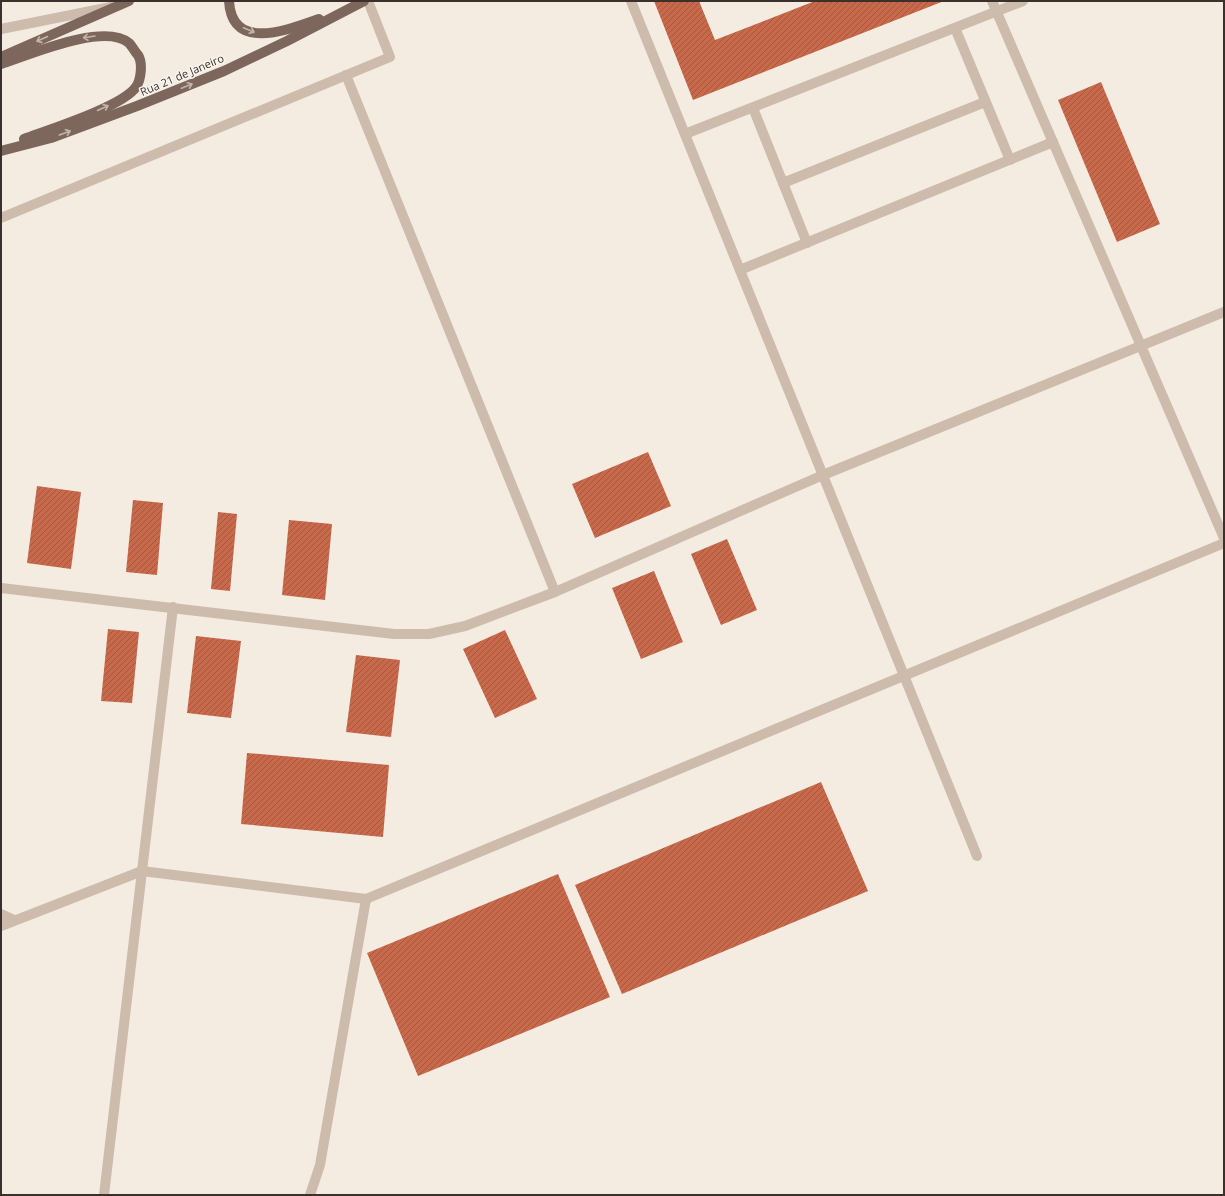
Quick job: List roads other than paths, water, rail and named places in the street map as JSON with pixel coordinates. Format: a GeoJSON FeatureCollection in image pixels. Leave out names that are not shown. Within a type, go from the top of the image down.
{"type":"FeatureCollection","features":[{"type":"Feature","properties":{"kind":"main road"},"geometry":{"type":"LineString","coordinates":[[229,1],[229,12],[238,25],[251,33],[268,34],[286,30],[361,3]]}},
{"type":"Feature","properties":{"kind":"main road"},"geometry":{"type":"LineString","coordinates":[[1,57],[124,3]]}},
{"type":"Feature","properties":{"kind":"main road","name":"Rua 21 de Janeiro"},"geometry":{"type":"LineString","coordinates":[[1,151],[51,138],[137,106],[231,67],[361,3]]}},
{"type":"Feature","properties":{"kind":"main road"},"geometry":{"type":"LineString","coordinates":[[1,64],[90,36],[114,36],[129,43],[139,58],[141,73],[136,87],[121,100],[54,128],[1,147]]}},
{"type":"Feature","properties":{"kind":"lane"},"geometry":{"type":"LineString","coordinates":[[1,218],[390,57],[368,1]]}},
{"type":"Feature","properties":{"kind":"lane"},"geometry":{"type":"LineString","coordinates":[[631,1],[977,856]]}},
{"type":"Feature","properties":{"kind":"lane"},"geometry":{"type":"LineString","coordinates":[[992,1],[1224,538]]}},
{"type":"Feature","properties":{"kind":"lane"},"geometry":{"type":"LineString","coordinates":[[686,134],[1023,1]]}},
{"type":"Feature","properties":{"kind":"lane"},"geometry":{"type":"LineString","coordinates":[[1,29],[124,3]]}},
{"type":"Feature","properties":{"kind":"lane"},"geometry":{"type":"LineString","coordinates":[[955,28],[1010,160]]}},
{"type":"Feature","properties":{"kind":"lane"},"geometry":{"type":"LineString","coordinates":[[346,75],[555,592]]}},
{"type":"Feature","properties":{"kind":"lane"},"geometry":{"type":"LineString","coordinates":[[783,183],[985,102]]}},
{"type":"Feature","properties":{"kind":"lane"},"geometry":{"type":"LineString","coordinates":[[752,108],[807,243]]}},
{"type":"Feature","properties":{"kind":"lane"},"geometry":{"type":"LineString","coordinates":[[740,270],[1053,142]]}},
{"type":"Feature","properties":{"kind":"lane"},"geometry":{"type":"LineString","coordinates":[[1,588],[173,607],[372,632],[429,634],[465,626],[555,592],[823,475],[1224,312]]}},
{"type":"Feature","properties":{"kind":"lane"},"geometry":{"type":"LineString","coordinates":[[1,926],[142,871],[366,899],[1224,543]]}},
{"type":"Feature","properties":{"kind":"lane"},"geometry":{"type":"LineString","coordinates":[[113,1195],[105,1191],[173,607]]}},
{"type":"Feature","properties":{"kind":"lane"},"geometry":{"type":"LineString","coordinates":[[310,1195],[320,1165],[366,899]]}},
{"type":"Feature","properties":{"kind":"lane"},"geometry":{"type":"LineString","coordinates":[[1,914],[14,920]]}}]}
